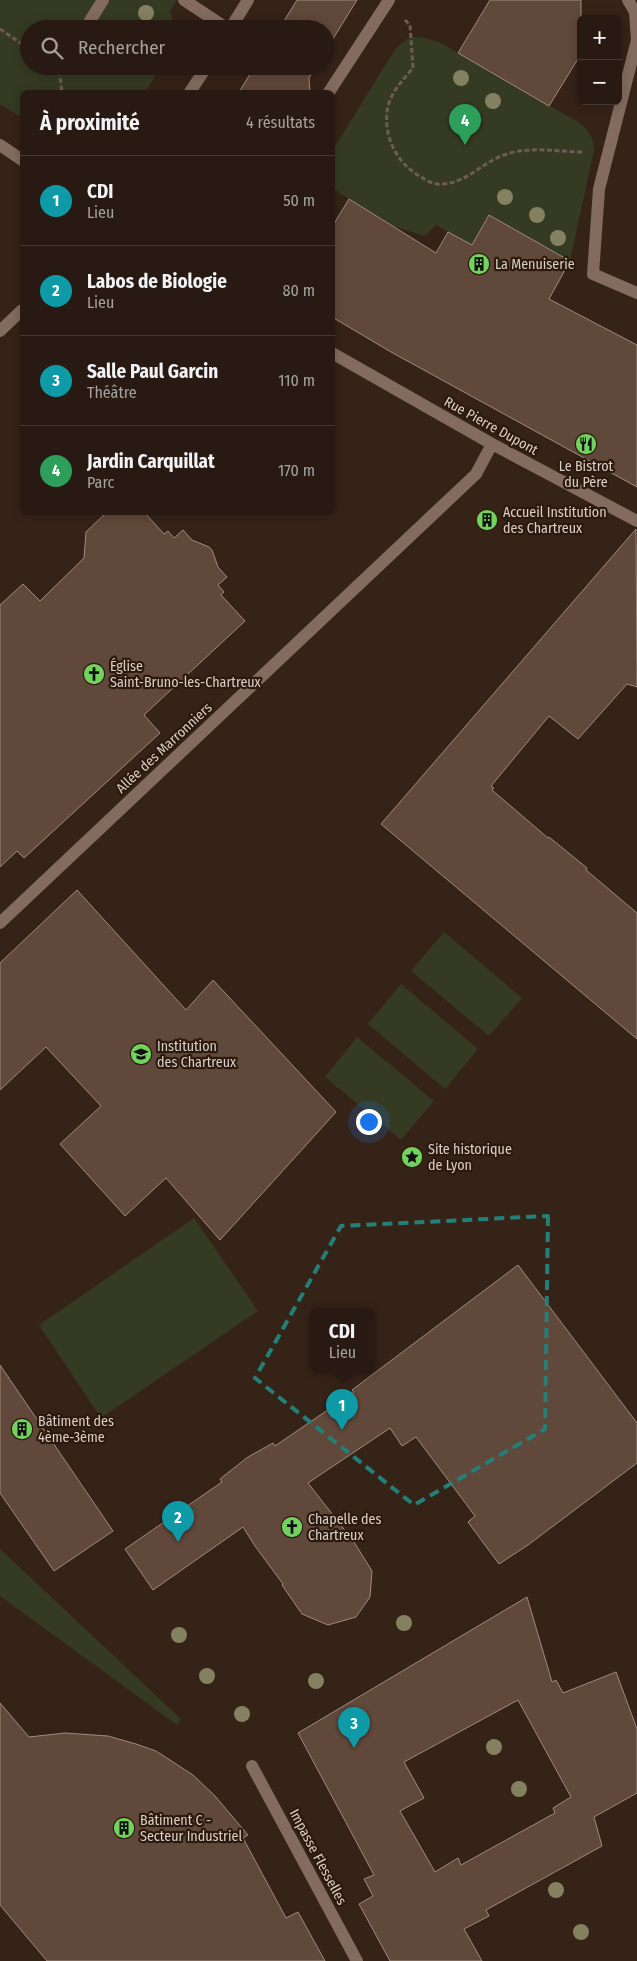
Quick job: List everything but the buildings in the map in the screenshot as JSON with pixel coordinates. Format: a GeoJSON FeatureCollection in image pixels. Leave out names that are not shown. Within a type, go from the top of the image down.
{"type":"FeatureCollection","features":[{"type":"Feature","properties":{"kind":"street"},"geometry":{"type":"LineString","coordinates":[[91,20],[103,0]]}},
{"type":"Feature","properties":{"kind":"street"},"geometry":{"type":"LineString","coordinates":[[184,0],[215,20]]}},
{"type":"Feature","properties":{"kind":"street"},"geometry":{"type":"LineString","coordinates":[[235,20],[248,0]]}},
{"type":"Feature","properties":{"kind":"street"},"geometry":{"type":"LineString","coordinates":[[330,90],[389,0]]}},
{"type":"Feature","properties":{"kind":"street"},"geometry":{"type":"LineString","coordinates":[[628,0],[635,12],[636,40],[599,189],[593,274],[637,293]]}},
{"type":"Feature","properties":{"kind":"street"},"geometry":{"type":"LineString","coordinates":[[191,90],[201,75]]}},
{"type":"Feature","properties":{"kind":"street"},"geometry":{"type":"LineString","coordinates":[[0,145],[20,159]]}},
{"type":"Feature","properties":{"kind":"street"},"geometry":{"type":"LineString","coordinates":[[0,331],[20,312]]}},
{"type":"Feature","properties":{"kind":"street","name":"Rue Pierre Dupont"},"geometry":{"type":"LineString","coordinates":[[335,355],[492,444],[637,521]]}},
{"type":"Feature","properties":{"kind":"street","name":"Allée des Marronniers"},"geometry":{"type":"LineString","coordinates":[[0,923],[476,474],[492,444]]}},
{"type":"Feature","properties":{"kind":"street","name":"Impasse Flesselles"},"geometry":{"type":"LineString","coordinates":[[252,1766],[357,1961]]}},
{"type":"Feature","properties":{"kind":"path"},"geometry":{"type":"LineString","coordinates":[[389,0],[410,26],[413,68],[397,87],[389,104],[386,119],[388,135],[393,150],[415,174],[440,185],[456,182],[507,153],[536,150],[608,152]]}},
{"type":"Feature","properties":{"kind":"path"},"geometry":{"type":"LineString","coordinates":[[0,29],[20,43]]}},
{"type":"Feature","properties":{"kind":"path"},"geometry":{"type":"LineString","coordinates":[[61,75],[62,90]]}},
{"type":"Feature","properties":{"kind":"highlighted area"},"geometry":{"type":"Polygon","coordinates":[[[548,1216],[545,1429],[414,1505],[255,1378],[341,1226],[548,1216]]]}},
{"type":"Feature","properties":{"kind":"green space"},"geometry":{"type":"Polygon","coordinates":[[[0,0],[177,0],[170,11],[173,20],[20,20],[20,75],[156,75],[146,90],[20,90],[20,117],[0,104],[0,0]]]}},
{"type":"Feature","properties":{"kind":"green space"},"geometry":{"type":"Polygon","coordinates":[[[411,37],[439,42],[578,122],[588,131],[593,141],[594,150],[570,261],[489,216],[472,245],[436,225],[425,236],[393,226],[335,190],[335,146],[396,48],[411,37]]]}},
{"type":"Feature","properties":{"kind":"green space"},"geometry":{"type":"Polygon","coordinates":[[[444,932],[522,998],[489,1036],[411,971],[444,932]]]}},
{"type":"Feature","properties":{"kind":"green space"},"geometry":{"type":"Polygon","coordinates":[[[401,984],[478,1049],[445,1089],[368,1024],[401,984]]]}},
{"type":"Feature","properties":{"kind":"green space"},"geometry":{"type":"Polygon","coordinates":[[[357,1037],[434,1101],[401,1140],[325,1077],[357,1037]]]}},
{"type":"Feature","properties":{"kind":"green space"},"geometry":{"type":"Polygon","coordinates":[[[194,1218],[258,1311],[101,1418],[39,1325],[194,1218]]]}},
{"type":"Feature","properties":{"kind":"green space"},"geometry":{"type":"Polygon","coordinates":[[[0,1549],[181,1719],[177,1725],[0,1596],[0,1549]]]}},
{"type":"Feature","properties":{"kind":"place","name":"Jardin Carquillat"},"geometry":{"type":"Point","coordinates":[465,145]}},
{"type":"Feature","properties":{"kind":"place","name":"La Menuiserie"},"geometry":{"type":"Point","coordinates":[479,264]}},
{"type":"Feature","properties":{"kind":"place","name":"Le Bistrot du Père"},"geometry":{"type":"Point","coordinates":[586,444]}},
{"type":"Feature","properties":{"kind":"place","name":"Accueil Institution des Chartreux"},"geometry":{"type":"Point","coordinates":[487,520]}},
{"type":"Feature","properties":{"kind":"place","name":"Église Saint-Bruno-les-Chartreux"},"geometry":{"type":"Point","coordinates":[94,674]}},
{"type":"Feature","properties":{"kind":"place","name":"Institution des Chartreux"},"geometry":{"type":"Point","coordinates":[141,1054]}},
{"type":"Feature","properties":{"kind":"place","name":"Site historique de Lyon"},"geometry":{"type":"Point","coordinates":[412,1157]}},
{"type":"Feature","properties":{"kind":"place","name":"Bâtiment des 4ème-3ème"},"geometry":{"type":"Point","coordinates":[22,1429]}},
{"type":"Feature","properties":{"kind":"place","name":"CDI"},"geometry":{"type":"Point","coordinates":[342,1430]}},
{"type":"Feature","properties":{"kind":"place","name":"Chapelle des Chartreux"},"geometry":{"type":"Point","coordinates":[292,1527]}},
{"type":"Feature","properties":{"kind":"place","name":"Labos de Biologie"},"geometry":{"type":"Point","coordinates":[178,1542]}},
{"type":"Feature","properties":{"kind":"place","name":"Salle Paul Garcin"},"geometry":{"type":"Point","coordinates":[354,1748]}},
{"type":"Feature","properties":{"kind":"place","name":"Bâtiment C - Secteur Industriel"},"geometry":{"type":"Point","coordinates":[124,1828]}}]}
